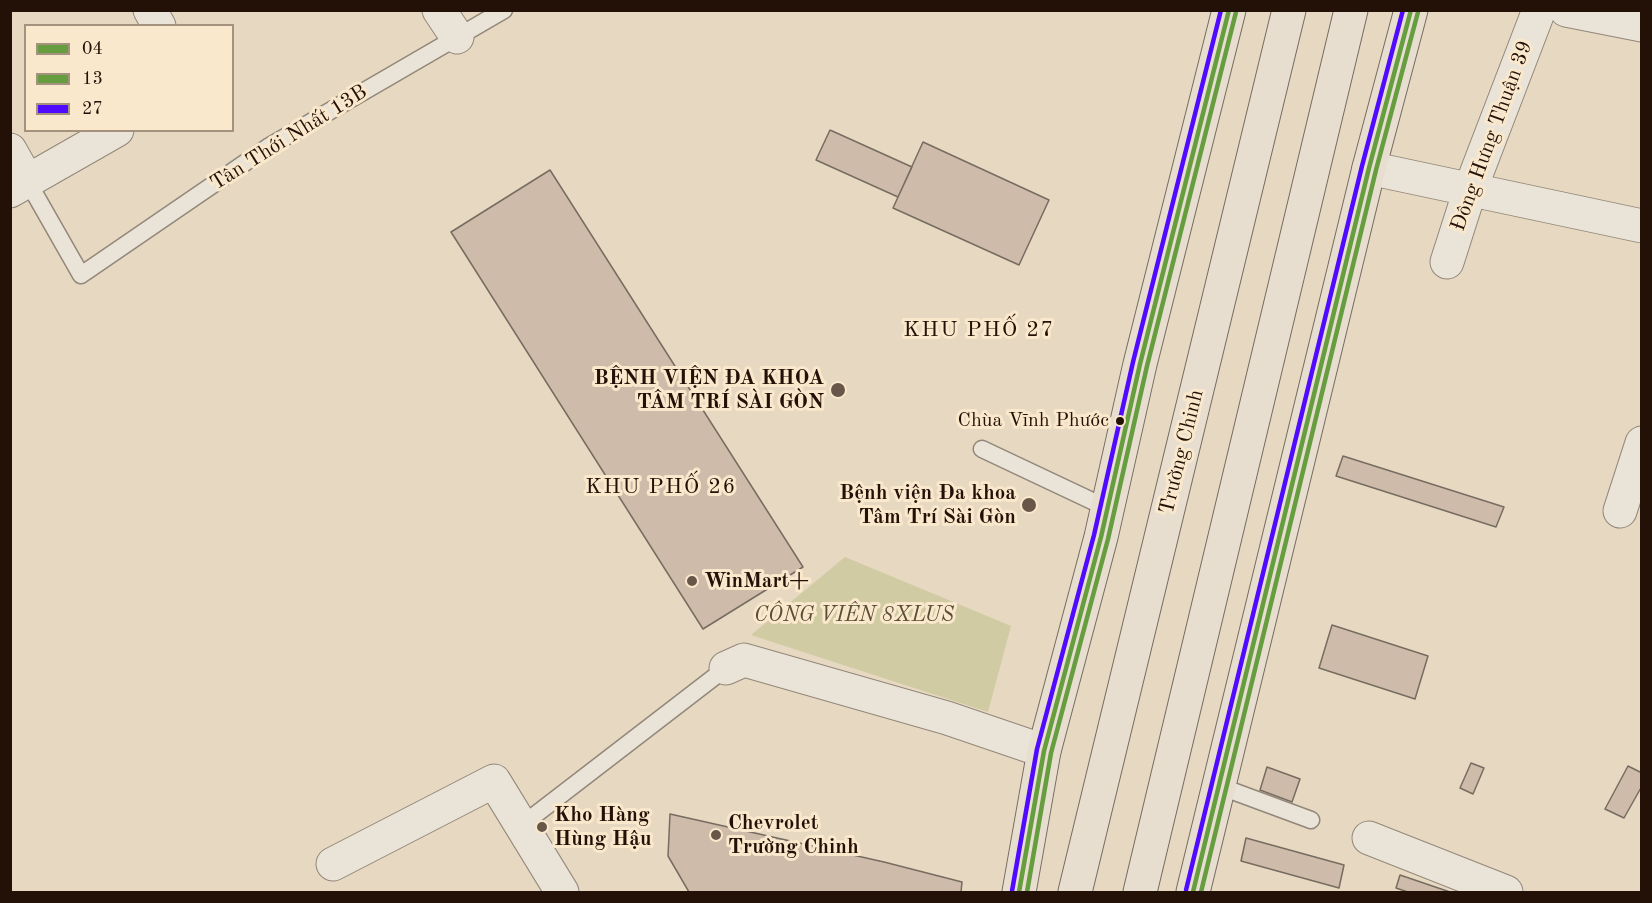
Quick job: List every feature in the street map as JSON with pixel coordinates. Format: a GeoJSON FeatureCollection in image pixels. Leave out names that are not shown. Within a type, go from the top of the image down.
{"type":"FeatureCollection","features":[{"type":"Feature","properties":{"kind":"main road"},"geometry":{"type":"LineString","coordinates":[[1020,892],[1044,751],[1107,508],[1140,364],[1229,10]]}},
{"type":"Feature","properties":{"kind":"main road","name":"Trường Chinh"},"geometry":{"type":"LineString","coordinates":[[1075,892],[1289,10]]}},
{"type":"Feature","properties":{"kind":"main road"},"geometry":{"type":"LineString","coordinates":[[1140,892],[1351,10]]}},
{"type":"Feature","properties":{"kind":"main road"},"geometry":{"type":"LineString","coordinates":[[1193,892],[1369,168],[1411,10]]}},
{"type":"Feature","properties":{"kind":"street"},"geometry":{"type":"LineString","coordinates":[[150,10],[158,24]]}},
{"type":"Feature","properties":{"kind":"street"},"geometry":{"type":"LineString","coordinates":[[439,10],[457,37]]}},
{"type":"Feature","properties":{"kind":"street","name":"Đông Hưng Thuận 39"},"geometry":{"type":"LineString","coordinates":[[1447,262],[1470,190],[1539,10]]}},
{"type":"Feature","properties":{"kind":"street"},"geometry":{"type":"LineString","coordinates":[[1566,10],[1641,25]]}},
{"type":"Feature","properties":{"kind":"street"},"geometry":{"type":"LineString","coordinates":[[10,150],[19,186],[114,132]]}},
{"type":"Feature","properties":{"kind":"street"},"geometry":{"type":"LineString","coordinates":[[1369,168],[1641,226]]}},
{"type":"Feature","properties":{"kind":"street"},"geometry":{"type":"LineString","coordinates":[[1620,511],[1641,443]]}},
{"type":"Feature","properties":{"kind":"street"},"geometry":{"type":"LineString","coordinates":[[726,668],[744,660],[947,718],[1044,751]]}},
{"type":"Feature","properties":{"kind":"street"},"geometry":{"type":"LineString","coordinates":[[333,864],[494,781],[562,892]]}},
{"type":"Feature","properties":{"kind":"street"},"geometry":{"type":"LineString","coordinates":[[1369,838],[1489,889]]}},
{"type":"Feature","properties":{"kind":"lane","name":"Tân Thới Nhất 13B"},"geometry":{"type":"LineString","coordinates":[[19,186],[81,275],[268,147],[504,10]]}},
{"type":"Feature","properties":{"kind":"lane"},"geometry":{"type":"LineString","coordinates":[[982,449],[1107,508]]}},
{"type":"Feature","properties":{"kind":"lane"},"geometry":{"type":"LineString","coordinates":[[522,825],[726,668]]}},
{"type":"Feature","properties":{"kind":"lane"},"geometry":{"type":"LineString","coordinates":[[1219,786],[1311,820]]}},
{"type":"Feature","properties":{"kind":"green space","name":"CÔNG VIÊN 8XLUS"},"geometry":{"type":"Polygon","coordinates":[[[845,557],[1011,626],[988,712],[751,635],[845,557]]]}},
{"type":"Feature","properties":{"kind":"building"},"geometry":{"type":"Polygon","coordinates":[[[830,130],[912,167],[898,197],[816,160],[830,130]]]}},
{"type":"Feature","properties":{"kind":"building"},"geometry":{"type":"Polygon","coordinates":[[[923,142],[1049,200],[1019,265],[893,208],[923,142]]]}},
{"type":"Feature","properties":{"kind":"building"},"geometry":{"type":"Polygon","coordinates":[[[550,170],[803,567],[703,629],[451,232],[550,170]]]}},
{"type":"Feature","properties":{"kind":"building"},"geometry":{"type":"Polygon","coordinates":[[[1343,456],[1504,507],[1496,527],[1336,476],[1343,456]]]}},
{"type":"Feature","properties":{"kind":"building"},"geometry":{"type":"Polygon","coordinates":[[[1332,625],[1428,656],[1415,699],[1319,668],[1332,625]]]}},
{"type":"Feature","properties":{"kind":"building"},"geometry":{"type":"Polygon","coordinates":[[[1471,763],[1484,768],[1473,794],[1460,788],[1471,763]]]}},
{"type":"Feature","properties":{"kind":"building"},"geometry":{"type":"Polygon","coordinates":[[[1628,766],[1642,773],[1642,786],[1624,818],[1605,809],[1628,766]]]}},
{"type":"Feature","properties":{"kind":"building"},"geometry":{"type":"Polygon","coordinates":[[[1267,767],[1300,779],[1292,802],[1260,790],[1267,767]]]}},
{"type":"Feature","properties":{"kind":"building","name":"Chevrolet Trường Chinh"},"geometry":{"type":"Polygon","coordinates":[[[670,814],[962,882],[961,892],[689,892],[668,856],[670,814]]]}},
{"type":"Feature","properties":{"kind":"building"},"geometry":{"type":"Polygon","coordinates":[[[1246,838],[1344,865],[1339,888],[1241,861],[1246,838]]]}},
{"type":"Feature","properties":{"kind":"building"},"geometry":{"type":"Polygon","coordinates":[[[1400,875],[1450,892],[1408,892],[1396,888],[1400,875]]]}},
{"type":"Feature","properties":{"kind":"transit line","name":"27"},"geometry":{"type":"LineString","coordinates":[[1012,891],[1037,749],[1094,535],[1133,362],[1221,10]]}},
{"type":"Feature","properties":{"kind":"transit line","name":"04"},"geometry":{"type":"LineString","coordinates":[[1019,892],[1044,751],[1101,537],[1140,364],[1229,10]]}},
{"type":"Feature","properties":{"kind":"transit line","name":"27"},"geometry":{"type":"LineString","coordinates":[[1186,890],[1362,166],[1403,10]]}},
{"type":"Feature","properties":{"kind":"transit line","name":"04"},"geometry":{"type":"LineString","coordinates":[[1193,892],[1369,168],[1411,10]]}},
{"type":"Feature","properties":{"kind":"transit line","name":"13"},"geometry":{"type":"LineString","coordinates":[[1027,892],[1051,753],[1108,539],[1147,366],[1236,12]]}},
{"type":"Feature","properties":{"kind":"transit line","name":"13"},"geometry":{"type":"LineString","coordinates":[[1201,892],[1376,170],[1418,12]]}},
{"type":"Feature","properties":{"kind":"place","name":"BỆNH VIỆN ĐA KHOA TÂM TRÍ SÀI GÒN"},"geometry":{"type":"Point","coordinates":[838,390]}},
{"type":"Feature","properties":{"kind":"place","name":"Chùa Vĩnh Phước"},"geometry":{"type":"Point","coordinates":[1120,421]}},
{"type":"Feature","properties":{"kind":"place","name":"Bệnh viện Đa khoa Tâm Trí Sài Gòn"},"geometry":{"type":"Point","coordinates":[1029,505]}},
{"type":"Feature","properties":{"kind":"place","name":"WinMart+"},"geometry":{"type":"Point","coordinates":[692,581]}},
{"type":"Feature","properties":{"kind":"place","name":"Kho Hàng Hùng Hậu"},"geometry":{"type":"Point","coordinates":[542,827]}},
{"type":"Feature","properties":{"kind":"place","name":"Chevrolet Trường Chinh"},"geometry":{"type":"Point","coordinates":[716,835]}},
{"type":"Feature","properties":{"kind":"district","name":"KHU PHỐ 27"},"geometry":{"type":"Point","coordinates":[979,330]}},
{"type":"Feature","properties":{"kind":"district","name":"KHU PHỐ 26"},"geometry":{"type":"Point","coordinates":[661,487]}}]}
